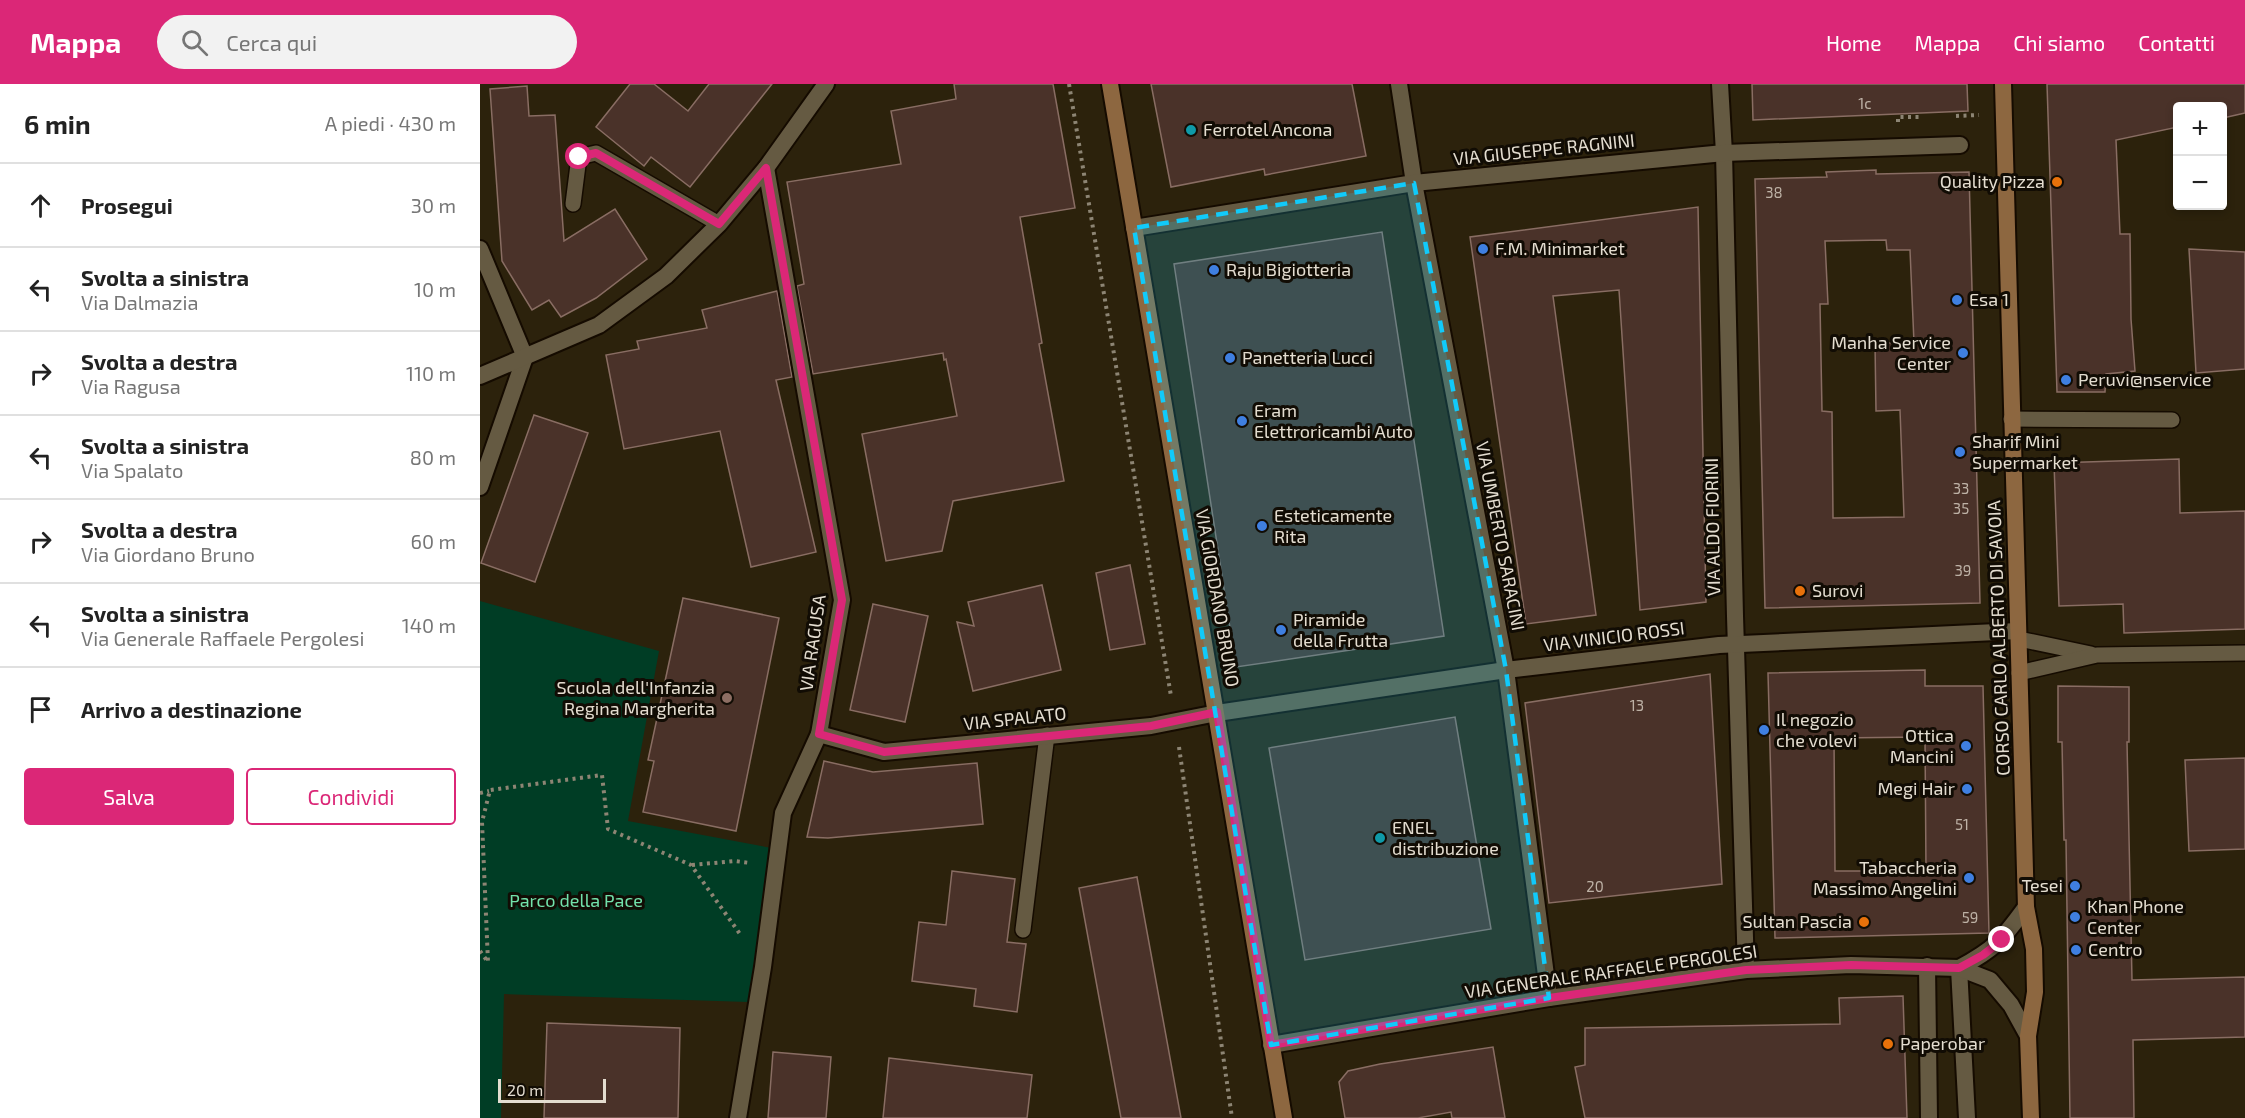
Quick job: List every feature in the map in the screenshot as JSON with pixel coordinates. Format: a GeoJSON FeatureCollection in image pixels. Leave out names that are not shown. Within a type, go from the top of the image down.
{"type":"FeatureCollection","features":[{"type":"Feature","properties":{"kind":"main road","name":"VIA GIORDANO BRUNO"},"geometry":{"type":"LineString","coordinates":[[1110,84],[1284,1118]]}},
{"type":"Feature","properties":{"kind":"main road","name":"CORSO CARLO ALBERTO DI SAVOIA"},"geometry":{"type":"LineString","coordinates":[[2003,84],[2026,907],[2034,960],[2035,992],[2028,1036],[2031,1118]]}},
{"type":"Feature","properties":{"kind":"street"},"geometry":{"type":"LineString","coordinates":[[480,376],[599,325],[666,276],[719,224],[766,168],[826,84]]}},
{"type":"Feature","properties":{"kind":"street","name":"VIA UMBERTO SARACINI"},"geometry":{"type":"LineString","coordinates":[[1399,84],[1414,183],[1506,670],[1549,998]]}},
{"type":"Feature","properties":{"kind":"street","name":"VIA ALDO FIORINI"},"geometry":{"type":"LineString","coordinates":[[1720,84],[1724,153],[1746,970]]}},
{"type":"Feature","properties":{"kind":"street","name":"VIA GIUSEPPE RAGNINI"},"geometry":{"type":"LineString","coordinates":[[1134,228],[1414,183],[1724,153],[1960,145]]}},
{"type":"Feature","properties":{"kind":"street","name":"VIA RAGUSA"},"geometry":{"type":"LineString","coordinates":[[738,1118],[764,967],[783,813],[819,734],[842,600],[766,168]]}},
{"type":"Feature","properties":{"kind":"street"},"geometry":{"type":"LineString","coordinates":[[480,249],[525,357],[480,486]]}},
{"type":"Feature","properties":{"kind":"street","name":"VIA VINICIO ROSSI"},"geometry":{"type":"LineString","coordinates":[[1217,712],[1506,670],[1736,643],[2019,635]]}},
{"type":"Feature","properties":{"kind":"street","name":"VIA SPALATO"},"geometry":{"type":"LineString","coordinates":[[819,734],[884,752],[1151,726],[1217,712]]}},
{"type":"Feature","properties":{"kind":"street"},"geometry":{"type":"LineString","coordinates":[[1967,1118],[1959,968],[1983,955],[2002,940],[2026,907]]}},
{"type":"Feature","properties":{"kind":"street","name":"VIA GENERALE RAFFAELE PERGOLESI"},"geometry":{"type":"LineString","coordinates":[[1271,1045],[1549,998],[1746,970],[1851,965],[1959,968],[1990,980],[2010,1005],[2028,1036]]}},
{"type":"Feature","properties":{"kind":"street"},"geometry":{"type":"LineString","coordinates":[[1927,966],[1929,1118]]}},
{"type":"Feature","properties":{"kind":"lane"},"geometry":{"type":"LineString","coordinates":[[573,204],[579,157],[596,153],[719,224]]}},
{"type":"Feature","properties":{"kind":"lane"},"geometry":{"type":"LineString","coordinates":[[2011,419],[2172,420]]}},
{"type":"Feature","properties":{"kind":"lane","name":"VIA VINICIO ROSSI"},"geometry":{"type":"LineString","coordinates":[[2019,635],[2097,655]]}},
{"type":"Feature","properties":{"kind":"lane","name":"VIA VINICIO ROSSI"},"geometry":{"type":"LineString","coordinates":[[2019,674],[2097,655],[2245,653]]}},
{"type":"Feature","properties":{"kind":"lane"},"geometry":{"type":"LineString","coordinates":[[1023,930],[1047,735]]}},
{"type":"Feature","properties":{"kind":"path"},"geometry":{"type":"LineString","coordinates":[[1070,84],[1175,720],[1232,1118]]}},
{"type":"Feature","properties":{"kind":"path"},"geometry":{"type":"LineString","coordinates":[[480,794],[490,790],[602,775],[608,829],[692,865],[735,861],[777,865]]}},
{"type":"Feature","properties":{"kind":"path"},"geometry":{"type":"LineString","coordinates":[[480,951],[488,962],[482,822],[490,790]]}},
{"type":"Feature","properties":{"kind":"path"},"geometry":{"type":"LineString","coordinates":[[692,865],[764,967]]}},
{"type":"Feature","properties":{"kind":"highlighted area"},"geometry":{"type":"Polygon","coordinates":[[[1414,183],[1506,670],[1549,998],[1271,1045],[1134,228],[1414,183]]]}},
{"type":"Feature","properties":{"kind":"green space","name":"Parco della Pace"},"geometry":{"type":"Polygon","coordinates":[[[480,601],[659,651],[628,821],[777,849],[748,1002],[504,994],[501,1118],[480,1118],[480,601]]]}},
{"type":"Feature","properties":{"kind":"building"},"geometry":{"type":"Polygon","coordinates":[[[630,84],[654,84],[688,111],[709,84],[772,84],[690,187],[651,157],[644,166],[596,127],[630,84]]]}},
{"type":"Feature","properties":{"kind":"building"},"geometry":{"type":"Polygon","coordinates":[[[954,84],[1053,84],[1075,208],[1020,217],[1042,343],[1039,344],[1064,481],[953,501],[942,551],[886,561],[862,434],[957,416],[946,359],[944,360],[943,353],[813,374],[797,286],[804,284],[787,182],[901,164],[891,111],[956,99],[954,84]]]}},
{"type":"Feature","properties":{"kind":"building"},"geometry":{"type":"Polygon","coordinates":[[[1151,84],[1352,84],[1366,156],[1265,175],[1264,169],[1171,187],[1151,84]]]}},
{"type":"Feature","properties":{"kind":"building"},"geometry":{"type":"Polygon","coordinates":[[[1752,84],[1967,84],[1968,111],[1753,120],[1752,84]]]}},
{"type":"Feature","properties":{"kind":"building"},"geometry":{"type":"Polygon","coordinates":[[[2047,84],[2245,84],[2245,113],[2227,117],[2227,102],[2173,102],[2173,128],[2116,140],[2120,234],[2130,234],[2131,319],[2135,371],[2106,374],[2105,392],[2057,392],[2047,84]]]}},
{"type":"Feature","properties":{"kind":"building"},"geometry":{"type":"Polygon","coordinates":[[[527,86],[529,116],[555,115],[564,241],[615,209],[647,259],[596,298],[561,317],[549,300],[532,310],[502,261],[490,89],[527,86]]]}},
{"type":"Feature","properties":{"kind":"building"},"geometry":{"type":"Polygon","coordinates":[[[1876,170],[1876,174],[1969,172],[1980,603],[1765,608],[1755,179],[1827,177],[1826,172],[1876,170]],[[1886,240],[1825,241],[1828,304],[1820,304],[1822,411],[1832,412],[1833,518],[1904,517],[1900,410],[1876,411],[1875,343],[1914,343],[1910,250],[1887,250],[1886,240]]]}},
{"type":"Feature","properties":{"kind":"building"},"geometry":{"type":"Polygon","coordinates":[[[1698,207],[1706,602],[1640,610],[1619,290],[1553,296],[1596,615],[1526,624],[1470,237],[1698,207]]]}},
{"type":"Feature","properties":{"kind":"building"},"geometry":{"type":"Polygon","coordinates":[[[1382,232],[1444,636],[1236,667],[1174,264],[1382,232]]]}},
{"type":"Feature","properties":{"kind":"building"},"geometry":{"type":"Polygon","coordinates":[[[2189,249],[2245,252],[2245,369],[2196,373],[2189,249]]]}},
{"type":"Feature","properties":{"kind":"building"},"geometry":{"type":"Polygon","coordinates":[[[777,291],[792,377],[776,380],[816,552],[751,567],[720,431],[624,449],[606,355],[639,349],[637,341],[707,328],[702,310],[777,291]]]}},
{"type":"Feature","properties":{"kind":"building"},"geometry":{"type":"Polygon","coordinates":[[[534,415],[588,433],[535,582],[481,563],[534,415]]]}},
{"type":"Feature","properties":{"kind":"building"},"geometry":{"type":"Polygon","coordinates":[[[2179,459],[2180,513],[2245,511],[2245,629],[2124,633],[2123,604],[2059,606],[2054,463],[2179,459]]]}},
{"type":"Feature","properties":{"kind":"building"},"geometry":{"type":"Polygon","coordinates":[[[1130,565],[1145,644],[1110,650],[1096,573],[1130,565]]]}},
{"type":"Feature","properties":{"kind":"building"},"geometry":{"type":"Polygon","coordinates":[[[1042,585],[1061,670],[973,691],[957,622],[974,626],[968,602],[1042,585]]]}},
{"type":"Feature","properties":{"kind":"building"},"geometry":{"type":"Polygon","coordinates":[[[683,598],[779,618],[736,831],[643,812],[654,761],[648,760],[683,598]]]}},
{"type":"Feature","properties":{"kind":"building"},"geometry":{"type":"Polygon","coordinates":[[[873,604],[928,616],[905,722],[850,710],[873,604]]]}},
{"type":"Feature","properties":{"kind":"building"},"geometry":{"type":"Polygon","coordinates":[[[1925,670],[1925,686],[1983,686],[1989,933],[1775,938],[1768,673],[1925,670]],[[1925,737],[1834,738],[1835,871],[1926,871],[1925,737]]]}},
{"type":"Feature","properties":{"kind":"building"},"geometry":{"type":"Polygon","coordinates":[[[1710,674],[1722,884],[1549,903],[1525,703],[1710,674]]]}},
{"type":"Feature","properties":{"kind":"building"},"geometry":{"type":"Polygon","coordinates":[[[2058,686],[2129,687],[2129,742],[2127,742],[2132,980],[2245,977],[2245,1037],[2133,1040],[2134,1118],[2070,1118],[2066,840],[2064,840],[2062,742],[2058,742],[2058,686]]]}},
{"type":"Feature","properties":{"kind":"building","name":"ENEL distribuzione"},"geometry":{"type":"Polygon","coordinates":[[[1455,717],[1491,929],[1305,960],[1269,748],[1455,717]]]}},
{"type":"Feature","properties":{"kind":"building"},"geometry":{"type":"Polygon","coordinates":[[[2245,758],[2245,849],[2189,851],[2185,760],[2245,758]]]}},
{"type":"Feature","properties":{"kind":"building"},"geometry":{"type":"Polygon","coordinates":[[[824,761],[873,772],[977,763],[983,824],[828,838],[807,837],[824,761]]]}},
{"type":"Feature","properties":{"kind":"building"},"geometry":{"type":"Polygon","coordinates":[[[952,871],[1015,879],[1007,942],[1026,944],[1017,1012],[974,1006],[976,989],[912,981],[919,922],[946,925],[952,871]]]}},
{"type":"Feature","properties":{"kind":"building"},"geometry":{"type":"Polygon","coordinates":[[[1137,877],[1181,1118],[1121,1118],[1079,888],[1137,877]]]}},
{"type":"Feature","properties":{"kind":"building"},"geometry":{"type":"Polygon","coordinates":[[[1903,996],[1907,1118],[1585,1118],[1575,1067],[1585,1065],[1585,1028],[1840,1024],[1839,998],[1903,996]]]}},
{"type":"Feature","properties":{"kind":"building"},"geometry":{"type":"Polygon","coordinates":[[[547,1023],[680,1028],[678,1118],[544,1118],[547,1023]]]}},
{"type":"Feature","properties":{"kind":"building"},"geometry":{"type":"Polygon","coordinates":[[[1493,1047],[1505,1118],[1452,1118],[1451,1112],[1418,1118],[1345,1118],[1339,1082],[1348,1071],[1493,1047]]]}},
{"type":"Feature","properties":{"kind":"building"},"geometry":{"type":"Polygon","coordinates":[[[773,1052],[831,1057],[826,1118],[768,1118],[773,1052]]]}},
{"type":"Feature","properties":{"kind":"building"},"geometry":{"type":"Polygon","coordinates":[[[889,1058],[1032,1075],[1027,1118],[883,1118],[889,1058]]]}},
{"type":"Feature","properties":{"kind":"place","name":"Ferrotel Ancona"},"geometry":{"type":"Point","coordinates":[1191,130]}},
{"type":"Feature","properties":{"kind":"place","name":"Quality Pizza"},"geometry":{"type":"Point","coordinates":[2057,182]}},
{"type":"Feature","properties":{"kind":"place","name":"F.M. Minimarket"},"geometry":{"type":"Point","coordinates":[1483,249]}},
{"type":"Feature","properties":{"kind":"place","name":"Raju Bigiotteria"},"geometry":{"type":"Point","coordinates":[1214,270]}},
{"type":"Feature","properties":{"kind":"place","name":"Esa 1"},"geometry":{"type":"Point","coordinates":[1957,300]}},
{"type":"Feature","properties":{"kind":"place","name":"Manha Service Center"},"geometry":{"type":"Point","coordinates":[1963,353]}},
{"type":"Feature","properties":{"kind":"place","name":"Panetteria Lucci"},"geometry":{"type":"Point","coordinates":[1230,358]}},
{"type":"Feature","properties":{"kind":"place","name":"Peruvi@nservice"},"geometry":{"type":"Point","coordinates":[2066,380]}},
{"type":"Feature","properties":{"kind":"place","name":"Eram Elettroricambi Auto"},"geometry":{"type":"Point","coordinates":[1242,421]}},
{"type":"Feature","properties":{"kind":"place","name":"Sharif Mini Supermarket"},"geometry":{"type":"Point","coordinates":[1960,452]}},
{"type":"Feature","properties":{"kind":"place","name":"Esteticamente Rita"},"geometry":{"type":"Point","coordinates":[1262,526]}},
{"type":"Feature","properties":{"kind":"place","name":"Surovi"},"geometry":{"type":"Point","coordinates":[1800,591]}},
{"type":"Feature","properties":{"kind":"place","name":"Piramide della Frutta"},"geometry":{"type":"Point","coordinates":[1281,630]}},
{"type":"Feature","properties":{"kind":"place","name":"Scuola dell'Infanzia Regina Margherita"},"geometry":{"type":"Point","coordinates":[727,698]}},
{"type":"Feature","properties":{"kind":"place","name":"Il negozio che volevi"},"geometry":{"type":"Point","coordinates":[1764,730]}},
{"type":"Feature","properties":{"kind":"place","name":"Ottica Mancini"},"geometry":{"type":"Point","coordinates":[1966,746]}},
{"type":"Feature","properties":{"kind":"place","name":"Megi Hair"},"geometry":{"type":"Point","coordinates":[1967,789]}},
{"type":"Feature","properties":{"kind":"place","name":"ENEL distribuzione"},"geometry":{"type":"Point","coordinates":[1380,838]}},
{"type":"Feature","properties":{"kind":"place","name":"Tabaccheria Massimo Angelini"},"geometry":{"type":"Point","coordinates":[1969,878]}},
{"type":"Feature","properties":{"kind":"place","name":"Tesei"},"geometry":{"type":"Point","coordinates":[2075,886]}},
{"type":"Feature","properties":{"kind":"place","name":"Khan Phone Center"},"geometry":{"type":"Point","coordinates":[2075,917]}},
{"type":"Feature","properties":{"kind":"place","name":"Sultan Pascia"},"geometry":{"type":"Point","coordinates":[1864,922]}},
{"type":"Feature","properties":{"kind":"place","name":"Centro"},"geometry":{"type":"Point","coordinates":[2076,950]}},
{"type":"Feature","properties":{"kind":"place","name":"Paperobar"},"geometry":{"type":"Point","coordinates":[1888,1044]}},
{"type":"Feature","properties":{"kind":"route"},"geometry":{"type":"LineString","coordinates":[[579,157],[596,153],[719,224],[766,168],[842,600],[819,734],[884,752],[1151,726],[1217,712],[1271,1045],[1549,998],[1746,970],[1851,965],[1959,968],[1983,955],[2002,940]]}}]}
